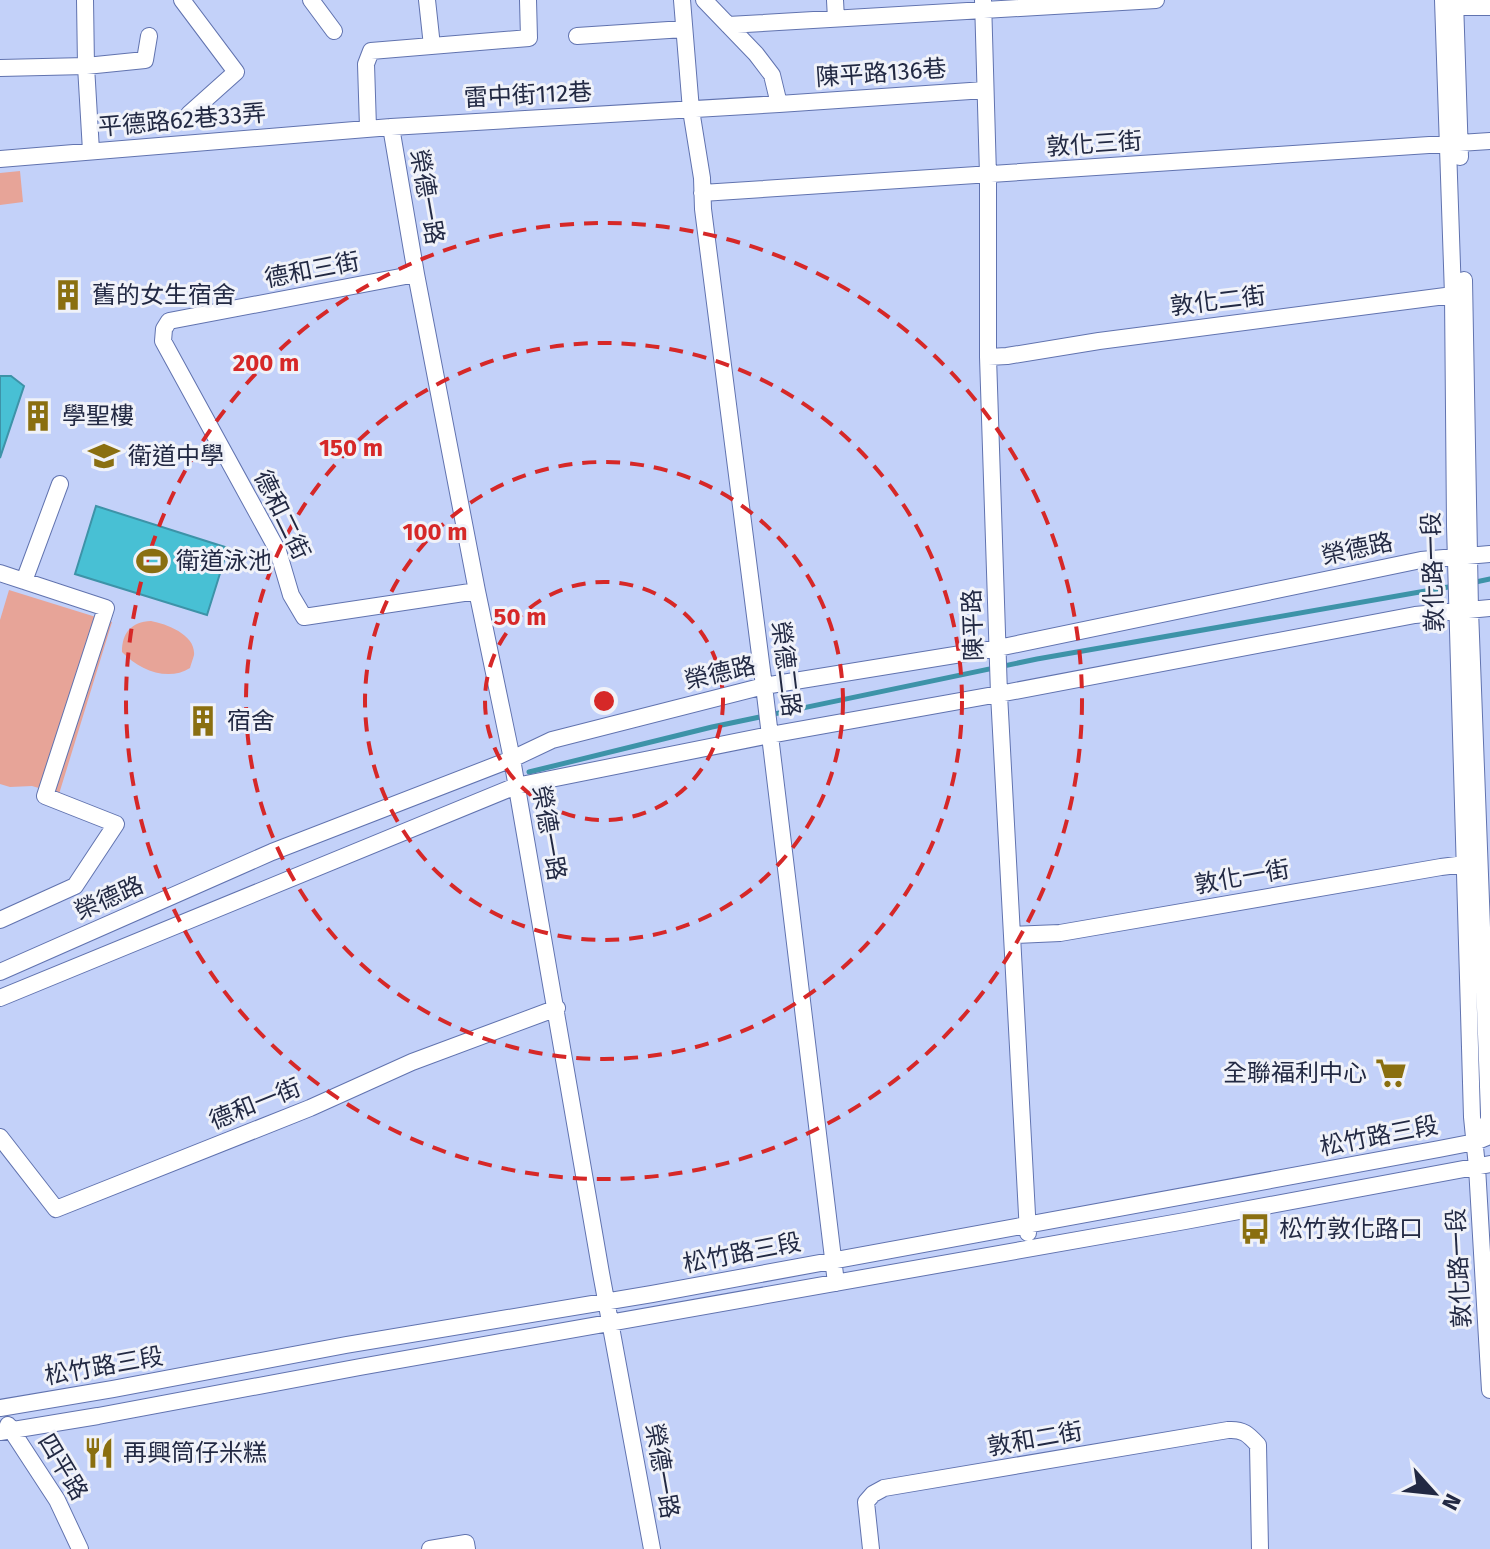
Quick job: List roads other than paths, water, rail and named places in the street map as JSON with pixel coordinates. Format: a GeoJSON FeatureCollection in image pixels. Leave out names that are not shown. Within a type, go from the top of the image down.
{"type":"FeatureCollection","features":[{"type":"Feature","properties":{"kind":"street"},"geometry":{"type":"LineString","coordinates":[[85,0],[91,151]]}},
{"type":"Feature","properties":{"kind":"street"},"geometry":{"type":"LineString","coordinates":[[182,0],[236,72],[189,114]]}},
{"type":"Feature","properties":{"kind":"street"},"geometry":{"type":"LineString","coordinates":[[311,0],[334,31]]}},
{"type":"Feature","properties":{"kind":"street"},"geometry":{"type":"LineString","coordinates":[[427,0],[432,46]]}},
{"type":"Feature","properties":{"kind":"street"},"geometry":{"type":"LineString","coordinates":[[368,128],[366,64],[371,51],[529,38],[528,0]]}},
{"type":"Feature","properties":{"kind":"street"},"geometry":{"type":"LineString","coordinates":[[682,0],[691,110]]}},
{"type":"Feature","properties":{"kind":"street"},"geometry":{"type":"LineString","coordinates":[[704,0],[772,75],[779,104]]}},
{"type":"Feature","properties":{"kind":"street"},"geometry":{"type":"LineString","coordinates":[[835,0],[836,19]]}},
{"type":"Feature","properties":{"kind":"street"},"geometry":{"type":"LineString","coordinates":[[728,25],[836,19],[983,5],[1156,0]]}},
{"type":"Feature","properties":{"kind":"street","name":"敦化路一段"},"geometry":{"type":"LineString","coordinates":[[1490,7],[1451,2],[1472,863],[1472,1117],[1482,1139],[1484,1166],[1490,1390]]}},
{"type":"Feature","properties":{"kind":"street","name":"陳平路"},"geometry":{"type":"LineString","coordinates":[[983,5],[988,175],[988,357],[999,694],[1029,1248]]}},
{"type":"Feature","properties":{"kind":"street"},"geometry":{"type":"LineString","coordinates":[[577,36],[684,29]]}},
{"type":"Feature","properties":{"kind":"street"},"geometry":{"type":"LineString","coordinates":[[0,68],[86,66],[145,60],[149,36]]}},
{"type":"Feature","properties":{"kind":"street","name":"陳平路136巷"},"geometry":{"type":"LineString","coordinates":[[779,104],[985,90]]}},
{"type":"Feature","properties":{"kind":"street","name":"雷中街112巷"},"geometry":{"type":"LineString","coordinates":[[368,128],[779,104]]}},
{"type":"Feature","properties":{"kind":"street","name":"榮德二路"},"geometry":{"type":"LineString","coordinates":[[691,110],[702,178],[836,1283]]}},
{"type":"Feature","properties":{"kind":"street","name":"榮德一路"},"geometry":{"type":"LineString","coordinates":[[391,127],[416,274],[512,759],[652,1549]]}},
{"type":"Feature","properties":{"kind":"street","name":"平德路62巷33弄"},"geometry":{"type":"LineString","coordinates":[[0,159],[368,128]]}},
{"type":"Feature","properties":{"kind":"street","name":"敦化三街"},"geometry":{"type":"LineString","coordinates":[[702,193],[1490,141]]}},
{"type":"Feature","properties":{"kind":"street","name":"敦化路一段"},"geometry":{"type":"LineString","coordinates":[[1454,143],[1453,295],[1463,556]]}},
{"type":"Feature","properties":{"kind":"street","name":"德和三街"},"geometry":{"type":"LineString","coordinates":[[169,321],[416,274]]}},
{"type":"Feature","properties":{"kind":"street","name":"敦化二街"},"geometry":{"type":"LineString","coordinates":[[988,357],[1453,295]]}},
{"type":"Feature","properties":{"kind":"street","name":"德和二街"},"geometry":{"type":"LineString","coordinates":[[169,321],[164,329],[163,341],[278,551],[291,595],[304,617],[477,591]]}},
{"type":"Feature","properties":{"kind":"street"},"geometry":{"type":"LineString","coordinates":[[24,581],[60,484]]}},
{"type":"Feature","properties":{"kind":"street","name":"榮德路"},"geometry":{"type":"LineString","coordinates":[[0,972],[272,852],[512,759],[552,740],[764,686],[998,648],[1421,560],[1490,554]]}},
{"type":"Feature","properties":{"kind":"street"},"geometry":{"type":"LineString","coordinates":[[0,573],[106,608],[45,796],[116,824],[75,886],[0,920]]}},
{"type":"Feature","properties":{"kind":"street","name":"榮德路"},"geometry":{"type":"LineString","coordinates":[[0,998],[516,786],[770,735],[1415,615],[1490,608]]}},
{"type":"Feature","properties":{"kind":"street","name":"敦化一街"},"geometry":{"type":"LineString","coordinates":[[1013,935],[1060,933],[1472,863]]}},
{"type":"Feature","properties":{"kind":"street","name":"德和一街"},"geometry":{"type":"LineString","coordinates":[[0,1137],[56,1209],[310,1108],[412,1062],[557,1008]]}},
{"type":"Feature","properties":{"kind":"street","name":"松竹路三段"},"geometry":{"type":"LineString","coordinates":[[0,1411],[346,1345],[1027,1225],[1482,1139]]}},
{"type":"Feature","properties":{"kind":"street","name":"松竹路三段"},"geometry":{"type":"LineString","coordinates":[[6,1431],[1484,1166]]}},
{"type":"Feature","properties":{"kind":"street","name":"四平路"},"geometry":{"type":"LineString","coordinates":[[0,1411],[6,1431],[57,1500],[80,1549]]}},
{"type":"Feature","properties":{"kind":"street","name":"敦和二街"},"geometry":{"type":"LineString","coordinates":[[871,1549],[866,1502],[884,1488],[1240,1429],[1258,1445],[1260,1549]]}},
{"type":"Feature","properties":{"kind":"street"},"geometry":{"type":"LineString","coordinates":[[430,1549],[466,1543],[467,1549]]}},
{"type":"Feature","properties":{"kind":"waterway"},"geometry":{"type":"LineString","coordinates":[[1471,583],[1490,579]]}},
{"type":"Feature","properties":{"kind":"waterway"},"geometry":{"type":"LineString","coordinates":[[529,772],[712,727],[1037,659],[1454,586]]}},
{"type":"Feature","properties":{"kind":"place","name":"舊的女生宿舍"},"geometry":{"type":"Point","coordinates":[68,295]}},
{"type":"Feature","properties":{"kind":"place","name":"學聖樓"},"geometry":{"type":"Point","coordinates":[38,416]}},
{"type":"Feature","properties":{"kind":"place","name":"衛道中學"},"geometry":{"type":"Point","coordinates":[104,456]}},
{"type":"Feature","properties":{"kind":"place","name":"衛道泳池"},"geometry":{"type":"Point","coordinates":[152,561]}},
{"type":"Feature","properties":{"kind":"place","name":"宿舍"},"geometry":{"type":"Point","coordinates":[203,721]}},
{"type":"Feature","properties":{"kind":"place","name":"全聯福利中心"},"geometry":{"type":"Point","coordinates":[1391,1073]}},
{"type":"Feature","properties":{"kind":"place","name":"松竹敦化路口"},"geometry":{"type":"Point","coordinates":[1255,1229]}},
{"type":"Feature","properties":{"kind":"place","name":"再興筒仔米糕"},"geometry":{"type":"Point","coordinates":[99,1453]}}]}
